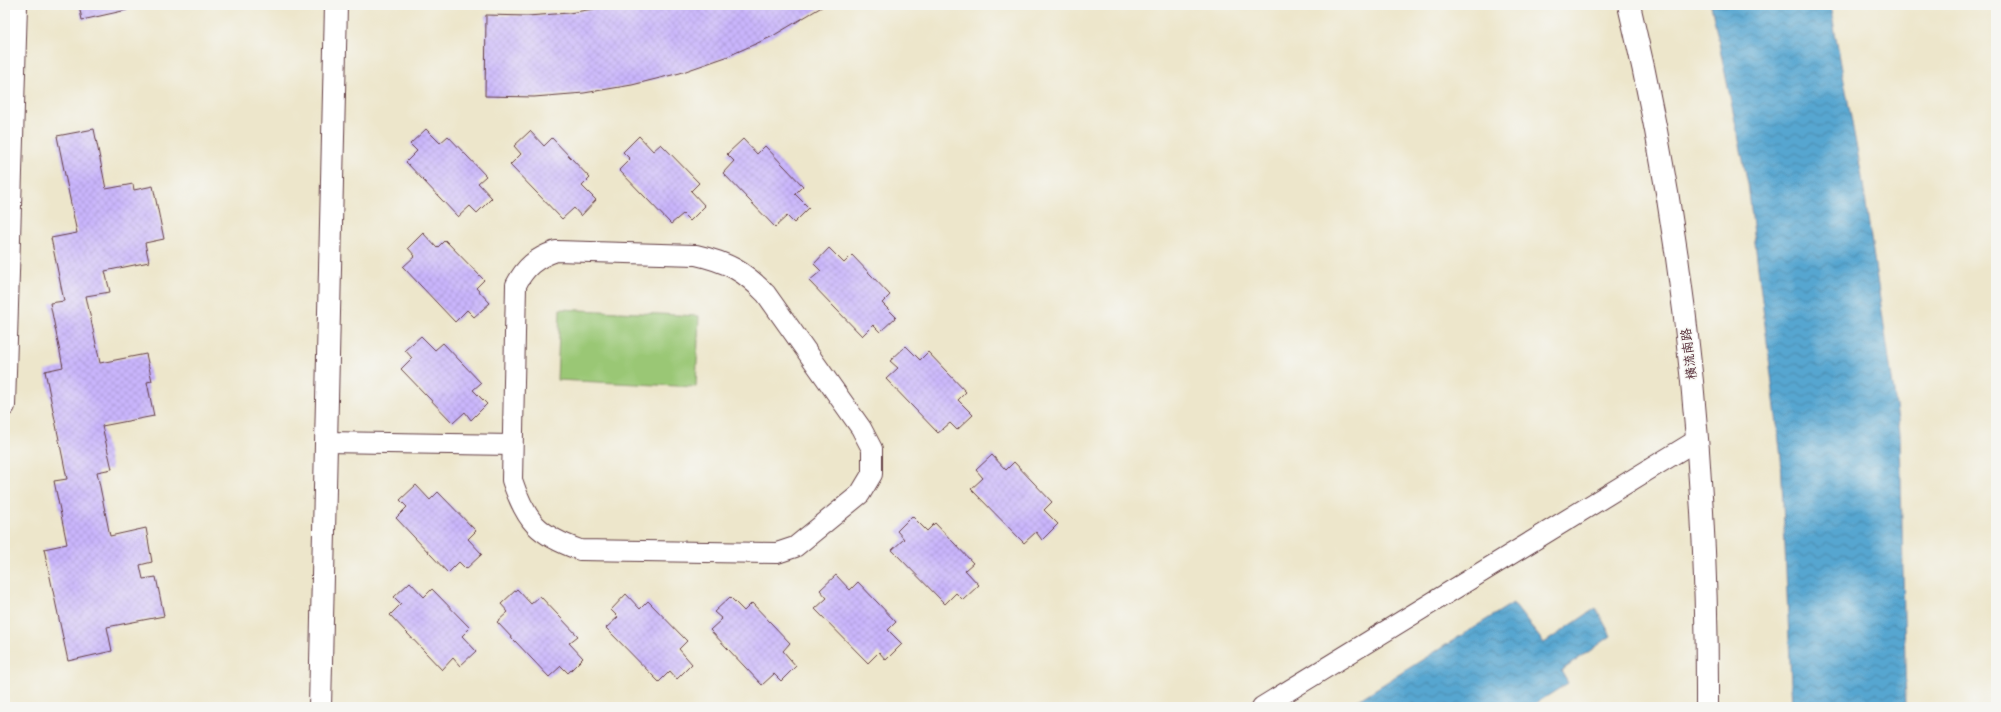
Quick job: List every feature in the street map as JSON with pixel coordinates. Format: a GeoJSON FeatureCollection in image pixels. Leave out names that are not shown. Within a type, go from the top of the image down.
{"type":"FeatureCollection","features":[{"type":"Feature","properties":{"kind":"street"},"geometry":{"type":"LineString","coordinates":[[320,707],[336,5]]}},
{"type":"Feature","properties":{"kind":"street","name":"横流南路"},"geometry":{"type":"LineString","coordinates":[[1629,5],[1641,55],[1670,206],[1690,372],[1697,440],[1703,551],[1707,707]]}},
{"type":"Feature","properties":{"kind":"lane"},"geometry":{"type":"LineString","coordinates":[[5,406],[17,5]]}},
{"type":"Feature","properties":{"kind":"lane"},"geometry":{"type":"LineString","coordinates":[[556,251],[696,255],[716,259],[735,268],[752,280],[766,294],[861,428],[872,449],[872,474],[860,494],[795,547],[778,553],[580,550],[556,541],[535,526],[520,505],[512,480],[512,445],[516,285],[522,273],[531,263],[556,251]]}},
{"type":"Feature","properties":{"kind":"lane"},"geometry":{"type":"LineString","coordinates":[[1262,707],[1697,440]]}},
{"type":"Feature","properties":{"kind":"lane"},"geometry":{"type":"LineString","coordinates":[[326,442],[512,445]]}},
{"type":"Feature","properties":{"kind":"green space"},"geometry":{"type":"Polygon","coordinates":[[[560,309],[699,316],[696,387],[557,380],[560,309]]]}},
{"type":"Feature","properties":{"kind":"water"},"geometry":{"type":"Polygon","coordinates":[[[1711,5],[1830,5],[1861,171],[1900,433],[1906,707],[1792,707],[1781,458],[1748,184],[1711,5]]]}},
{"type":"Feature","properties":{"kind":"water"},"geometry":{"type":"Polygon","coordinates":[[[1513,603],[1544,643],[1596,608],[1611,636],[1561,671],[1568,683],[1530,707],[1347,707],[1513,603]]]}},
{"type":"Feature","properties":{"kind":"building"},"geometry":{"type":"Polygon","coordinates":[[[79,5],[125,5],[127,10],[82,20],[79,5]]]}},
{"type":"Feature","properties":{"kind":"building"},"geometry":{"type":"Polygon","coordinates":[[[617,5],[825,5],[771,37],[726,57],[680,73],[632,85],[584,93],[534,97],[485,96],[486,15],[527,16],[569,13],[617,5]]]}},
{"type":"Feature","properties":{"kind":"building"},"geometry":{"type":"Polygon","coordinates":[[[94,129],[106,189],[133,184],[134,190],[153,186],[164,239],[145,243],[149,262],[105,271],[110,292],[86,296],[100,363],[146,354],[152,381],[147,382],[154,416],[102,426],[112,469],[97,472],[110,536],[146,528],[152,562],[140,565],[143,579],[156,577],[164,616],[107,627],[112,651],[68,661],[44,549],[67,544],[54,481],[67,479],[45,371],[63,367],[50,303],[64,301],[51,238],[77,233],[57,136],[94,129]]]}},
{"type":"Feature","properties":{"kind":"building"},"geometry":{"type":"Polygon","coordinates":[[[426,129],[440,143],[448,136],[486,176],[478,183],[492,198],[477,213],[470,206],[458,217],[406,162],[417,151],[410,144],[426,129]]]}},
{"type":"Feature","properties":{"kind":"building"},"geometry":{"type":"Polygon","coordinates":[[[530,131],[544,146],[552,138],[590,178],[582,186],[596,200],[581,216],[574,208],[562,219],[510,165],[521,154],[514,146],[530,131]]]}},
{"type":"Feature","properties":{"kind":"building"},"geometry":{"type":"Polygon","coordinates":[[[639,136],[653,151],[661,144],[699,183],[691,191],[705,206],[690,221],[683,214],[671,224],[619,170],[630,159],[623,152],[639,136]]]}},
{"type":"Feature","properties":{"kind":"building"},"geometry":{"type":"Polygon","coordinates":[[[743,139],[757,154],[765,146],[803,186],[795,194],[809,208],[794,223],[787,216],[775,227],[723,173],[734,161],[727,154],[743,139]]]}},
{"type":"Feature","properties":{"kind":"building"},"geometry":{"type":"Polygon","coordinates":[[[423,233],[437,248],[445,240],[484,280],[476,288],[490,303],[474,317],[467,310],[455,322],[403,267],[415,256],[408,248],[423,233]]]}},
{"type":"Feature","properties":{"kind":"building"},"geometry":{"type":"Polygon","coordinates":[[[829,248],[844,263],[852,255],[890,295],[882,303],[896,317],[880,332],[873,325],[862,336],[809,281],[821,271],[814,264],[829,248]]]}},
{"type":"Feature","properties":{"kind":"building"},"geometry":{"type":"Polygon","coordinates":[[[421,336],[435,350],[443,343],[481,383],[473,390],[487,404],[471,420],[465,412],[453,423],[401,369],[412,358],[405,350],[421,336]]]}},
{"type":"Feature","properties":{"kind":"building"},"geometry":{"type":"Polygon","coordinates":[[[906,346],[920,360],[928,352],[966,392],[958,400],[973,415],[957,430],[950,423],[938,433],[886,379],[898,368],[890,361],[906,346]]]}},
{"type":"Feature","properties":{"kind":"building"},"geometry":{"type":"Polygon","coordinates":[[[992,455],[1006,470],[1014,462],[1052,502],[1044,510],[1058,524],[1042,540],[1036,532],[1024,543],[971,489],[983,478],[976,470],[992,455]]]}},
{"type":"Feature","properties":{"kind":"building"},"geometry":{"type":"Polygon","coordinates":[[[416,485],[430,500],[438,492],[476,531],[468,539],[482,554],[466,569],[459,562],[448,573],[396,518],[407,507],[400,500],[416,485]]]}},
{"type":"Feature","properties":{"kind":"building"},"geometry":{"type":"Polygon","coordinates":[[[912,516],[927,531],[935,523],[973,563],[965,570],[979,585],[963,600],[956,593],[945,604],[892,550],[904,539],[897,531],[912,516]]]}},
{"type":"Feature","properties":{"kind":"building"},"geometry":{"type":"Polygon","coordinates":[[[836,575],[850,590],[858,582],[896,622],[888,630],[902,644],[886,660],[879,652],[868,663],[815,609],[827,598],[820,590],[836,575]]]}},
{"type":"Feature","properties":{"kind":"building"},"geometry":{"type":"Polygon","coordinates":[[[410,582],[424,597],[432,589],[470,628],[462,636],[476,651],[460,666],[453,658],[442,670],[390,615],[401,604],[394,597],[410,582]]]}},
{"type":"Feature","properties":{"kind":"building"},"geometry":{"type":"Polygon","coordinates":[[[517,589],[531,604],[540,596],[578,636],[569,643],[583,658],[568,673],[561,666],[549,677],[497,622],[508,612],[501,604],[517,589]]]}},
{"type":"Feature","properties":{"kind":"building"},"geometry":{"type":"Polygon","coordinates":[[[626,594],[640,609],[648,601],[687,641],[679,649],[692,664],[677,679],[670,671],[659,682],[606,628],[618,617],[611,610],[626,594]]]}},
{"type":"Feature","properties":{"kind":"building"},"geometry":{"type":"Polygon","coordinates":[[[730,597],[744,611],[752,603],[790,643],[783,651],[796,666],[781,681],[774,674],[762,685],[710,630],[722,619],[714,612],[730,597]]]}}]}
